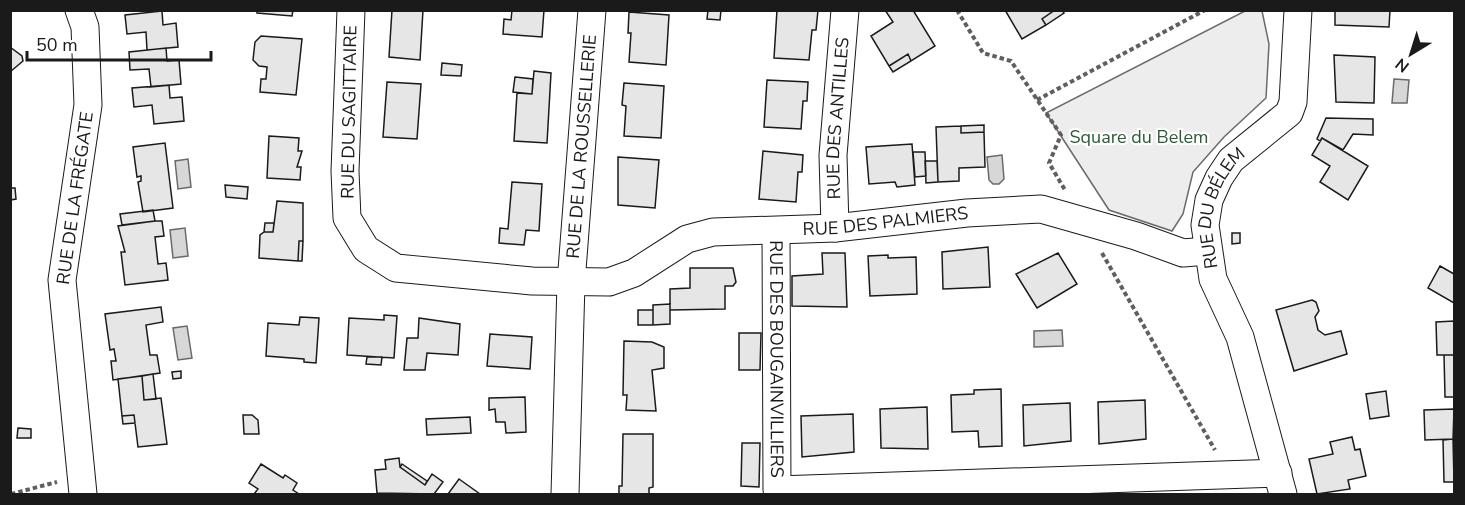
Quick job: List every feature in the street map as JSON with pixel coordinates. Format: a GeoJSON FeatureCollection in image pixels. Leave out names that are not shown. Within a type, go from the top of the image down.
{"type":"FeatureCollection","features":[{"type":"Feature","properties":{"kind":"street","name":"RUE DE LA FRÉGATE"},"geometry":{"type":"LineString","coordinates":[[79,10],[85,27],[88,105],[80,174],[62,280],[82,486]]}},
{"type":"Feature","properties":{"kind":"street","name":"RUE DU SAGITTAIRE"},"geometry":{"type":"LineString","coordinates":[[351,10],[345,171],[347,218],[366,249],[396,268],[571,283]]}},
{"type":"Feature","properties":{"kind":"street","name":"RUE DE LA ROUSSELLERIE"},"geometry":{"type":"LineString","coordinates":[[564,495],[571,283],[592,10]]}},
{"type":"Feature","properties":{"kind":"street","name":"RUE DES ANTILLES"},"geometry":{"type":"LineString","coordinates":[[836,228],[833,155],[845,10]]}},
{"type":"Feature","properties":{"kind":"street","name":"RUE DU BÉLEM"},"geometry":{"type":"LineString","coordinates":[[1281,484],[1240,337],[1213,279],[1207,251],[1205,225],[1209,200],[1219,178],[1231,160],[1276,126],[1289,113],[1293,102],[1298,10]]}},
{"type":"Feature","properties":{"kind":"street","name":"RUE DES PALMIERS"},"geometry":{"type":"LineString","coordinates":[[571,283],[609,282],[634,273],[687,239],[713,232],[836,228],[967,213],[1041,209],[1183,253],[1207,251]]}},
{"type":"Feature","properties":{"kind":"street","name":"RUE DES BOUGAINVILLIERS"},"geometry":{"type":"LineString","coordinates":[[776,231],[777,490],[1228,474],[1281,484]]}},
{"type":"Feature","properties":{"kind":"path"},"geometry":{"type":"LineString","coordinates":[[957,10],[983,53],[1011,61],[1061,135],[1049,163],[1228,474]]}},
{"type":"Feature","properties":{"kind":"path"},"geometry":{"type":"LineString","coordinates":[[1037,100],[1204,10]]}},
{"type":"Feature","properties":{"kind":"path"},"geometry":{"type":"LineString","coordinates":[[11,495],[36,486],[82,486]]}},
{"type":"Feature","properties":{"kind":"shaded area","name":"Square du Belem"},"geometry":{"type":"Polygon","coordinates":[[[1245,11],[1262,11],[1269,44],[1266,98],[1224,137],[1193,172],[1183,214],[1172,231],[1109,210],[1046,113],[1245,11]]]}},
{"type":"Feature","properties":{"kind":"shaded area"},"geometry":{"type":"Polygon","coordinates":[[[1394,79],[1409,80],[1407,103],[1392,103],[1394,79]]]}},
{"type":"Feature","properties":{"kind":"shaded area"},"geometry":{"type":"Polygon","coordinates":[[[1002,155],[1004,179],[999,184],[993,184],[989,180],[987,157],[1002,155]]]}},
{"type":"Feature","properties":{"kind":"shaded area"},"geometry":{"type":"Polygon","coordinates":[[[188,159],[191,187],[178,189],[175,161],[188,159]]]}},
{"type":"Feature","properties":{"kind":"shaded area"},"geometry":{"type":"Polygon","coordinates":[[[185,228],[188,256],[173,258],[170,230],[185,228]]]}},
{"type":"Feature","properties":{"kind":"shaded area"},"geometry":{"type":"Polygon","coordinates":[[[187,326],[192,358],[178,360],[173,328],[187,326]]]}},
{"type":"Feature","properties":{"kind":"shaded area"},"geometry":{"type":"Polygon","coordinates":[[[1062,330],[1063,346],[1034,347],[1034,331],[1062,330]]]}},
{"type":"Feature","properties":{"kind":"building"},"geometry":{"type":"Polygon","coordinates":[[[257,10],[293,10],[292,16],[257,13],[257,10]]]}},
{"type":"Feature","properties":{"kind":"building"},"geometry":{"type":"Polygon","coordinates":[[[392,10],[423,10],[420,60],[389,57],[392,10]]]}},
{"type":"Feature","properties":{"kind":"building"},"geometry":{"type":"Polygon","coordinates":[[[512,10],[544,10],[542,37],[503,34],[504,19],[511,20],[512,10]]]}},
{"type":"Feature","properties":{"kind":"building"},"geometry":{"type":"Polygon","coordinates":[[[708,10],[721,10],[720,20],[707,19],[708,10]]]}},
{"type":"Feature","properties":{"kind":"building"},"geometry":{"type":"Polygon","coordinates":[[[777,10],[818,10],[816,30],[812,30],[809,60],[774,58],[777,10]]]}},
{"type":"Feature","properties":{"kind":"building"},"geometry":{"type":"Polygon","coordinates":[[[885,10],[913,10],[935,46],[911,61],[908,54],[889,66],[871,36],[893,22],[885,10]]]}},
{"type":"Feature","properties":{"kind":"building"},"geometry":{"type":"Polygon","coordinates":[[[1005,10],[1055,10],[1042,19],[1046,25],[1022,39],[1005,10]]]}},
{"type":"Feature","properties":{"kind":"building"},"geometry":{"type":"Polygon","coordinates":[[[1055,10],[1062,10],[1064,13],[1046,25],[1042,19],[1055,10]]]}},
{"type":"Feature","properties":{"kind":"building"},"geometry":{"type":"Polygon","coordinates":[[[1335,10],[1390,10],[1389,27],[1335,25],[1335,10]]]}},
{"type":"Feature","properties":{"kind":"building"},"geometry":{"type":"Polygon","coordinates":[[[162,11],[163,25],[176,23],[178,47],[147,50],[146,32],[127,34],[125,15],[162,11]]]}},
{"type":"Feature","properties":{"kind":"building"},"geometry":{"type":"Polygon","coordinates":[[[629,12],[669,15],[666,65],[629,62],[631,33],[628,33],[629,12]]]}},
{"type":"Feature","properties":{"kind":"building"},"geometry":{"type":"Polygon","coordinates":[[[261,36],[302,39],[296,95],[260,92],[261,79],[266,79],[267,67],[259,66],[253,60],[255,42],[261,36]]]}},
{"type":"Feature","properties":{"kind":"building"},"geometry":{"type":"Polygon","coordinates":[[[10,47],[22,56],[23,61],[10,72],[10,47]]]}},
{"type":"Feature","properties":{"kind":"building"},"geometry":{"type":"Polygon","coordinates":[[[166,48],[167,61],[179,60],[181,84],[151,87],[149,69],[130,70],[129,52],[166,48]]]}},
{"type":"Feature","properties":{"kind":"building"},"geometry":{"type":"Polygon","coordinates":[[[908,54],[911,61],[893,72],[889,66],[908,54]]]}},
{"type":"Feature","properties":{"kind":"building"},"geometry":{"type":"Polygon","coordinates":[[[1334,55],[1375,57],[1374,103],[1336,102],[1334,55]]]}},
{"type":"Feature","properties":{"kind":"building"},"geometry":{"type":"Polygon","coordinates":[[[442,63],[462,65],[461,76],[441,75],[442,63]]]}},
{"type":"Feature","properties":{"kind":"building"},"geometry":{"type":"Polygon","coordinates":[[[534,71],[551,73],[547,143],[514,141],[517,93],[532,94],[534,71]]]}},
{"type":"Feature","properties":{"kind":"building"},"geometry":{"type":"Polygon","coordinates":[[[515,77],[533,79],[532,94],[513,92],[515,77]]]}},
{"type":"Feature","properties":{"kind":"building"},"geometry":{"type":"Polygon","coordinates":[[[767,80],[808,82],[807,101],[803,101],[801,129],[764,127],[767,80]]]}},
{"type":"Feature","properties":{"kind":"building"},"geometry":{"type":"Polygon","coordinates":[[[387,82],[421,84],[417,139],[383,137],[387,82]]]}},
{"type":"Feature","properties":{"kind":"building"},"geometry":{"type":"Polygon","coordinates":[[[624,83],[664,86],[661,138],[624,136],[626,106],[622,105],[624,83]]]}},
{"type":"Feature","properties":{"kind":"building"},"geometry":{"type":"Polygon","coordinates":[[[169,85],[170,98],[182,97],[184,121],[154,124],[152,105],[134,107],[132,88],[169,85]]]}},
{"type":"Feature","properties":{"kind":"building"},"geometry":{"type":"Polygon","coordinates":[[[1326,118],[1373,119],[1373,135],[1353,134],[1343,150],[1322,138],[1320,141],[1317,139],[1326,118]]]}},
{"type":"Feature","properties":{"kind":"building"},"geometry":{"type":"Polygon","coordinates":[[[984,125],[984,132],[961,133],[961,126],[984,125]]]}},
{"type":"Feature","properties":{"kind":"building"},"geometry":{"type":"Polygon","coordinates":[[[961,126],[961,133],[984,132],[985,167],[959,168],[959,181],[938,182],[936,127],[961,126]]]}},
{"type":"Feature","properties":{"kind":"building"},"geometry":{"type":"Polygon","coordinates":[[[269,136],[299,138],[298,151],[302,151],[297,167],[301,167],[300,180],[267,178],[269,136]]]}},
{"type":"Feature","properties":{"kind":"building"},"geometry":{"type":"Polygon","coordinates":[[[1322,138],[1368,166],[1348,200],[1320,182],[1330,166],[1312,155],[1322,138]]]}},
{"type":"Feature","properties":{"kind":"building"},"geometry":{"type":"Polygon","coordinates":[[[165,143],[173,208],[143,212],[138,182],[141,181],[141,176],[137,177],[133,147],[165,143]]]}},
{"type":"Feature","properties":{"kind":"building"},"geometry":{"type":"Polygon","coordinates":[[[912,144],[915,185],[897,187],[895,182],[869,184],[866,147],[912,144]]]}},
{"type":"Feature","properties":{"kind":"building"},"geometry":{"type":"Polygon","coordinates":[[[763,151],[803,155],[802,172],[798,172],[796,202],[759,199],[763,151]]]}},
{"type":"Feature","properties":{"kind":"building"},"geometry":{"type":"Polygon","coordinates":[[[913,152],[925,152],[926,176],[915,177],[913,152]]]}},
{"type":"Feature","properties":{"kind":"building"},"geometry":{"type":"Polygon","coordinates":[[[618,157],[659,160],[655,208],[618,205],[618,157]]]}},
{"type":"Feature","properties":{"kind":"building"},"geometry":{"type":"Polygon","coordinates":[[[925,161],[937,161],[938,182],[926,183],[925,161]]]}},
{"type":"Feature","properties":{"kind":"building"},"geometry":{"type":"Polygon","coordinates":[[[512,182],[542,184],[539,231],[526,230],[524,245],[499,243],[500,228],[508,229],[512,182]]]}},
{"type":"Feature","properties":{"kind":"building"},"geometry":{"type":"Polygon","coordinates":[[[225,185],[248,187],[247,199],[226,197],[225,185]]]}},
{"type":"Feature","properties":{"kind":"building"},"geometry":{"type":"Polygon","coordinates":[[[10,188],[15,188],[16,199],[10,200],[10,188]]]}},
{"type":"Feature","properties":{"kind":"building"},"geometry":{"type":"Polygon","coordinates":[[[277,201],[303,203],[303,241],[299,241],[298,261],[259,258],[260,235],[264,232],[273,232],[277,201]]]}},
{"type":"Feature","properties":{"kind":"building"},"geometry":{"type":"Polygon","coordinates":[[[153,210],[155,221],[122,225],[120,214],[153,210]]]}},
{"type":"Feature","properties":{"kind":"building"},"geometry":{"type":"Polygon","coordinates":[[[162,221],[164,236],[155,237],[158,264],[166,263],[168,280],[125,285],[121,252],[125,252],[118,226],[162,221]]]}},
{"type":"Feature","properties":{"kind":"building"},"geometry":{"type":"Polygon","coordinates":[[[265,223],[274,223],[273,232],[264,232],[265,223]]]}},
{"type":"Feature","properties":{"kind":"building"},"geometry":{"type":"Polygon","coordinates":[[[1232,233],[1240,233],[1240,243],[1232,244],[1232,233]]]}},
{"type":"Feature","properties":{"kind":"building"},"geometry":{"type":"Polygon","coordinates":[[[299,241],[303,241],[302,261],[298,261],[299,241]]]}},
{"type":"Feature","properties":{"kind":"building"},"geometry":{"type":"Polygon","coordinates":[[[988,247],[990,287],[943,289],[942,252],[988,247]]]}},
{"type":"Feature","properties":{"kind":"building"},"geometry":{"type":"Polygon","coordinates":[[[822,253],[845,253],[847,307],[792,306],[792,276],[823,274],[822,253]]]}},
{"type":"Feature","properties":{"kind":"building"},"geometry":{"type":"Polygon","coordinates":[[[1058,253],[1077,284],[1037,308],[1016,274],[1058,253]]]}},
{"type":"Feature","properties":{"kind":"building"},"geometry":{"type":"Polygon","coordinates":[[[888,255],[888,258],[916,257],[917,294],[870,296],[868,256],[888,255]]]}},
{"type":"Feature","properties":{"kind":"building"},"geometry":{"type":"Polygon","coordinates":[[[1440,266],[1454,274],[1454,303],[1428,288],[1440,266]]]}},
{"type":"Feature","properties":{"kind":"building"},"geometry":{"type":"Polygon","coordinates":[[[690,268],[733,268],[736,282],[733,286],[725,286],[725,309],[670,310],[670,289],[690,288],[690,268]]]}},
{"type":"Feature","properties":{"kind":"building"},"geometry":{"type":"Polygon","coordinates":[[[1312,300],[1316,302],[1319,311],[1315,317],[1318,330],[1325,335],[1341,331],[1347,354],[1294,371],[1276,310],[1312,300]]]}},
{"type":"Feature","properties":{"kind":"building"},"geometry":{"type":"Polygon","coordinates":[[[670,304],[670,324],[653,325],[653,305],[670,304]]]}},
{"type":"Feature","properties":{"kind":"building"},"geometry":{"type":"Polygon","coordinates":[[[161,307],[163,322],[146,325],[150,355],[157,355],[160,373],[113,380],[111,361],[116,361],[114,349],[110,350],[105,314],[161,307]]]}},
{"type":"Feature","properties":{"kind":"building"},"geometry":{"type":"Polygon","coordinates":[[[638,310],[653,310],[653,325],[638,325],[638,310]]]}},
{"type":"Feature","properties":{"kind":"building"},"geometry":{"type":"Polygon","coordinates":[[[384,315],[397,316],[394,358],[347,355],[349,318],[384,320],[384,315]]]}},
{"type":"Feature","properties":{"kind":"building"},"geometry":{"type":"Polygon","coordinates":[[[300,317],[319,318],[316,363],[304,362],[304,359],[266,356],[268,323],[299,325],[300,317]]]}},
{"type":"Feature","properties":{"kind":"building"},"geometry":{"type":"Polygon","coordinates":[[[419,318],[460,324],[458,355],[427,353],[425,370],[404,370],[407,338],[418,338],[419,318]]]}},
{"type":"Feature","properties":{"kind":"building"},"geometry":{"type":"Polygon","coordinates":[[[1454,321],[1454,355],[1437,355],[1436,322],[1454,321]]]}},
{"type":"Feature","properties":{"kind":"building"},"geometry":{"type":"Polygon","coordinates":[[[739,333],[761,333],[760,370],[739,370],[739,333]]]}},
{"type":"Feature","properties":{"kind":"building"},"geometry":{"type":"Polygon","coordinates":[[[490,334],[532,337],[530,369],[487,366],[490,334]]]}},
{"type":"Feature","properties":{"kind":"building"},"geometry":{"type":"Polygon","coordinates":[[[624,341],[652,342],[664,347],[664,368],[652,370],[656,411],[626,410],[627,395],[623,395],[624,341]]]}},
{"type":"Feature","properties":{"kind":"building"},"geometry":{"type":"Polygon","coordinates":[[[1444,355],[1454,355],[1454,397],[1445,397],[1444,355]]]}},
{"type":"Feature","properties":{"kind":"building"},"geometry":{"type":"Polygon","coordinates":[[[367,357],[382,357],[381,365],[366,364],[367,357]]]}},
{"type":"Feature","properties":{"kind":"building"},"geometry":{"type":"Polygon","coordinates":[[[181,371],[181,378],[173,379],[172,372],[181,371]]]}},
{"type":"Feature","properties":{"kind":"building"},"geometry":{"type":"Polygon","coordinates":[[[153,374],[156,399],[144,400],[142,376],[153,374]]]}},
{"type":"Feature","properties":{"kind":"building"},"geometry":{"type":"Polygon","coordinates":[[[142,376],[144,400],[161,398],[167,444],[138,447],[134,415],[122,416],[118,379],[142,376]]]}},
{"type":"Feature","properties":{"kind":"building"},"geometry":{"type":"Polygon","coordinates":[[[1001,389],[1002,446],[979,447],[978,431],[952,432],[951,395],[974,394],[974,390],[1001,389]]]}},
{"type":"Feature","properties":{"kind":"building"},"geometry":{"type":"Polygon","coordinates":[[[1386,391],[1389,416],[1370,419],[1366,394],[1386,391]]]}},
{"type":"Feature","properties":{"kind":"building"},"geometry":{"type":"Polygon","coordinates":[[[525,397],[526,432],[506,433],[505,422],[496,422],[495,409],[489,410],[489,398],[525,397]]]}},
{"type":"Feature","properties":{"kind":"building"},"geometry":{"type":"Polygon","coordinates":[[[1145,400],[1146,439],[1099,444],[1098,402],[1145,400]]]}},
{"type":"Feature","properties":{"kind":"building"},"geometry":{"type":"Polygon","coordinates":[[[1070,403],[1071,441],[1024,446],[1023,405],[1070,403]]]}},
{"type":"Feature","properties":{"kind":"building"},"geometry":{"type":"Polygon","coordinates":[[[927,407],[928,449],[881,448],[880,409],[927,407]]]}},
{"type":"Feature","properties":{"kind":"building"},"geometry":{"type":"Polygon","coordinates":[[[1454,409],[1453,439],[1425,440],[1424,410],[1454,409]]]}},
{"type":"Feature","properties":{"kind":"building"},"geometry":{"type":"Polygon","coordinates":[[[853,414],[854,452],[802,457],[801,416],[853,414]]]}},
{"type":"Feature","properties":{"kind":"building"},"geometry":{"type":"Polygon","coordinates":[[[134,415],[135,423],[123,424],[122,416],[134,415]]]}},
{"type":"Feature","properties":{"kind":"building"},"geometry":{"type":"Polygon","coordinates":[[[243,415],[252,415],[258,420],[259,434],[244,434],[243,415]]]}},
{"type":"Feature","properties":{"kind":"building"},"geometry":{"type":"Polygon","coordinates":[[[470,417],[471,433],[427,435],[426,419],[470,417]]]}},
{"type":"Feature","properties":{"kind":"building"},"geometry":{"type":"Polygon","coordinates":[[[18,428],[31,429],[31,438],[17,438],[18,428]]]}},
{"type":"Feature","properties":{"kind":"building"},"geometry":{"type":"Polygon","coordinates":[[[623,434],[653,434],[653,487],[649,488],[649,494],[619,494],[619,486],[622,486],[623,434]]]}},
{"type":"Feature","properties":{"kind":"building"},"geometry":{"type":"Polygon","coordinates":[[[1352,437],[1355,450],[1360,449],[1366,476],[1348,480],[1350,489],[1317,494],[1309,459],[1333,454],[1330,442],[1352,437]]]}},
{"type":"Feature","properties":{"kind":"building"},"geometry":{"type":"Polygon","coordinates":[[[1453,439],[1454,482],[1444,482],[1443,440],[1453,439]]]}},
{"type":"Feature","properties":{"kind":"building"},"geometry":{"type":"Polygon","coordinates":[[[742,443],[760,443],[759,487],[741,486],[742,443]]]}},
{"type":"Feature","properties":{"kind":"building"},"geometry":{"type":"Polygon","coordinates":[[[399,458],[400,467],[425,485],[432,474],[443,482],[434,494],[377,493],[375,470],[386,469],[385,460],[399,458]]]}},
{"type":"Feature","properties":{"kind":"building"},"geometry":{"type":"Polygon","coordinates":[[[261,464],[283,478],[285,475],[297,483],[293,490],[299,494],[254,494],[258,489],[249,483],[261,464]]]}},
{"type":"Feature","properties":{"kind":"building"},"geometry":{"type":"Polygon","coordinates":[[[402,464],[427,481],[425,485],[400,467],[402,464]]]}},
{"type":"Feature","properties":{"kind":"building"},"geometry":{"type":"Polygon","coordinates":[[[459,479],[480,494],[448,494],[459,479]]]}}]}
